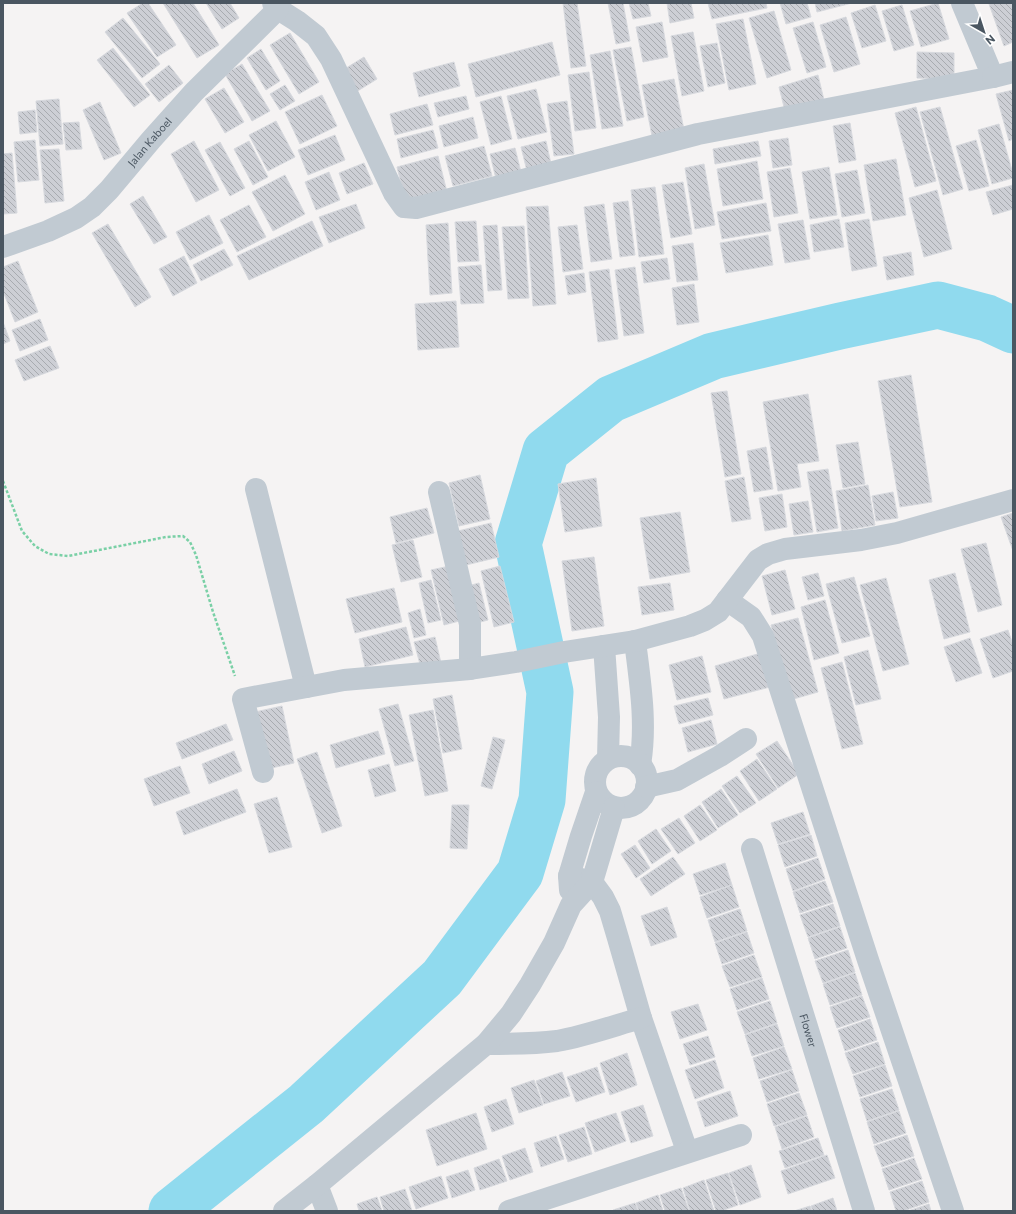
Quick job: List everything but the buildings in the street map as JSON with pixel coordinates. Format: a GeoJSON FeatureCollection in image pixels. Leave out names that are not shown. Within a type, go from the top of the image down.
{"type":"FeatureCollection","features":[{"type":"Feature","properties":{"kind":"street"},"geometry":{"type":"LineString","coordinates":[[276,6],[316,36],[331,59],[394,193],[404,208],[416,208],[698,134],[1003,75],[962,3]]}},
{"type":"Feature","properties":{"kind":"street","name":"Jalan Kaboel"},"geometry":{"type":"LineString","coordinates":[[3,247],[48,231],[76,218],[92,207],[109,190],[194,92],[276,6]]}},
{"type":"Feature","properties":{"kind":"street"},"geometry":{"type":"LineString","coordinates":[[256,489],[306,687]]}},
{"type":"Feature","properties":{"kind":"street"},"geometry":{"type":"LineString","coordinates":[[439,492],[470,624],[470,669]]}},
{"type":"Feature","properties":{"kind":"street"},"geometry":{"type":"LineString","coordinates":[[263,772],[243,699],[344,680],[470,669],[635,641],[690,626],[705,620],[718,612],[758,560],[768,554],[785,549],[861,540],[897,533],[1013,500]]}},
{"type":"Feature","properties":{"kind":"street"},"geometry":{"type":"LineString","coordinates":[[727,600],[751,617],[763,636],[868,960],[953,1211]]}},
{"type":"Feature","properties":{"kind":"street"},"geometry":{"type":"LineString","coordinates":[[635,641],[643,711],[643,748],[640,765]]}},
{"type":"Feature","properties":{"kind":"street"},"geometry":{"type":"LineString","coordinates":[[604,646],[609,717],[608,759]]}},
{"type":"Feature","properties":{"kind":"street"},"geometry":{"type":"LineString","coordinates":[[646,787],[677,780],[720,756],[746,738]]}},
{"type":"Feature","properties":{"kind":"street"},"geometry":{"type":"LineString","coordinates":[[572,905],[569,876],[596,792],[595,780],[599,768],[608,759],[619,756],[631,758],[640,765],[647,779],[643,795],[638,802],[630,807],[622,809],[614,808],[603,802],[596,792]]}},
{"type":"Feature","properties":{"kind":"street"},"geometry":{"type":"LineString","coordinates":[[284,1211],[486,1044],[511,1014],[530,985],[554,943],[572,905],[592,882],[614,808]]}},
{"type":"Feature","properties":{"kind":"street","name":"Flower"},"geometry":{"type":"LineString","coordinates":[[752,849],[864,1211]]}},
{"type":"Feature","properties":{"kind":"street"},"geometry":{"type":"LineString","coordinates":[[569,876],[592,882],[603,896],[610,911],[641,1018],[688,1151]]}},
{"type":"Feature","properties":{"kind":"street"},"geometry":{"type":"LineString","coordinates":[[486,1044],[525,1044],[557,1041],[580,1036],[641,1018]]}},
{"type":"Feature","properties":{"kind":"street"},"geometry":{"type":"LineString","coordinates":[[509,1211],[688,1151],[741,1135]]}},
{"type":"Feature","properties":{"kind":"street"},"geometry":{"type":"LineString","coordinates":[[317,1185],[327,1211]]}},
{"type":"Feature","properties":{"kind":"path"},"geometry":{"type":"LineString","coordinates":[[3,481],[22,531],[35,546],[49,554],[68,556],[166,537],[183,536],[190,542],[196,555],[213,612],[243,699]]}},
{"type":"Feature","properties":{"kind":"waterway"},"geometry":{"type":"LineString","coordinates":[[172,1211],[306,1104],[442,978],[520,873],[542,800],[550,692],[518,544],[546,451],[611,399],[713,356],[938,305],[987,318],[1013,330]]}}]}
